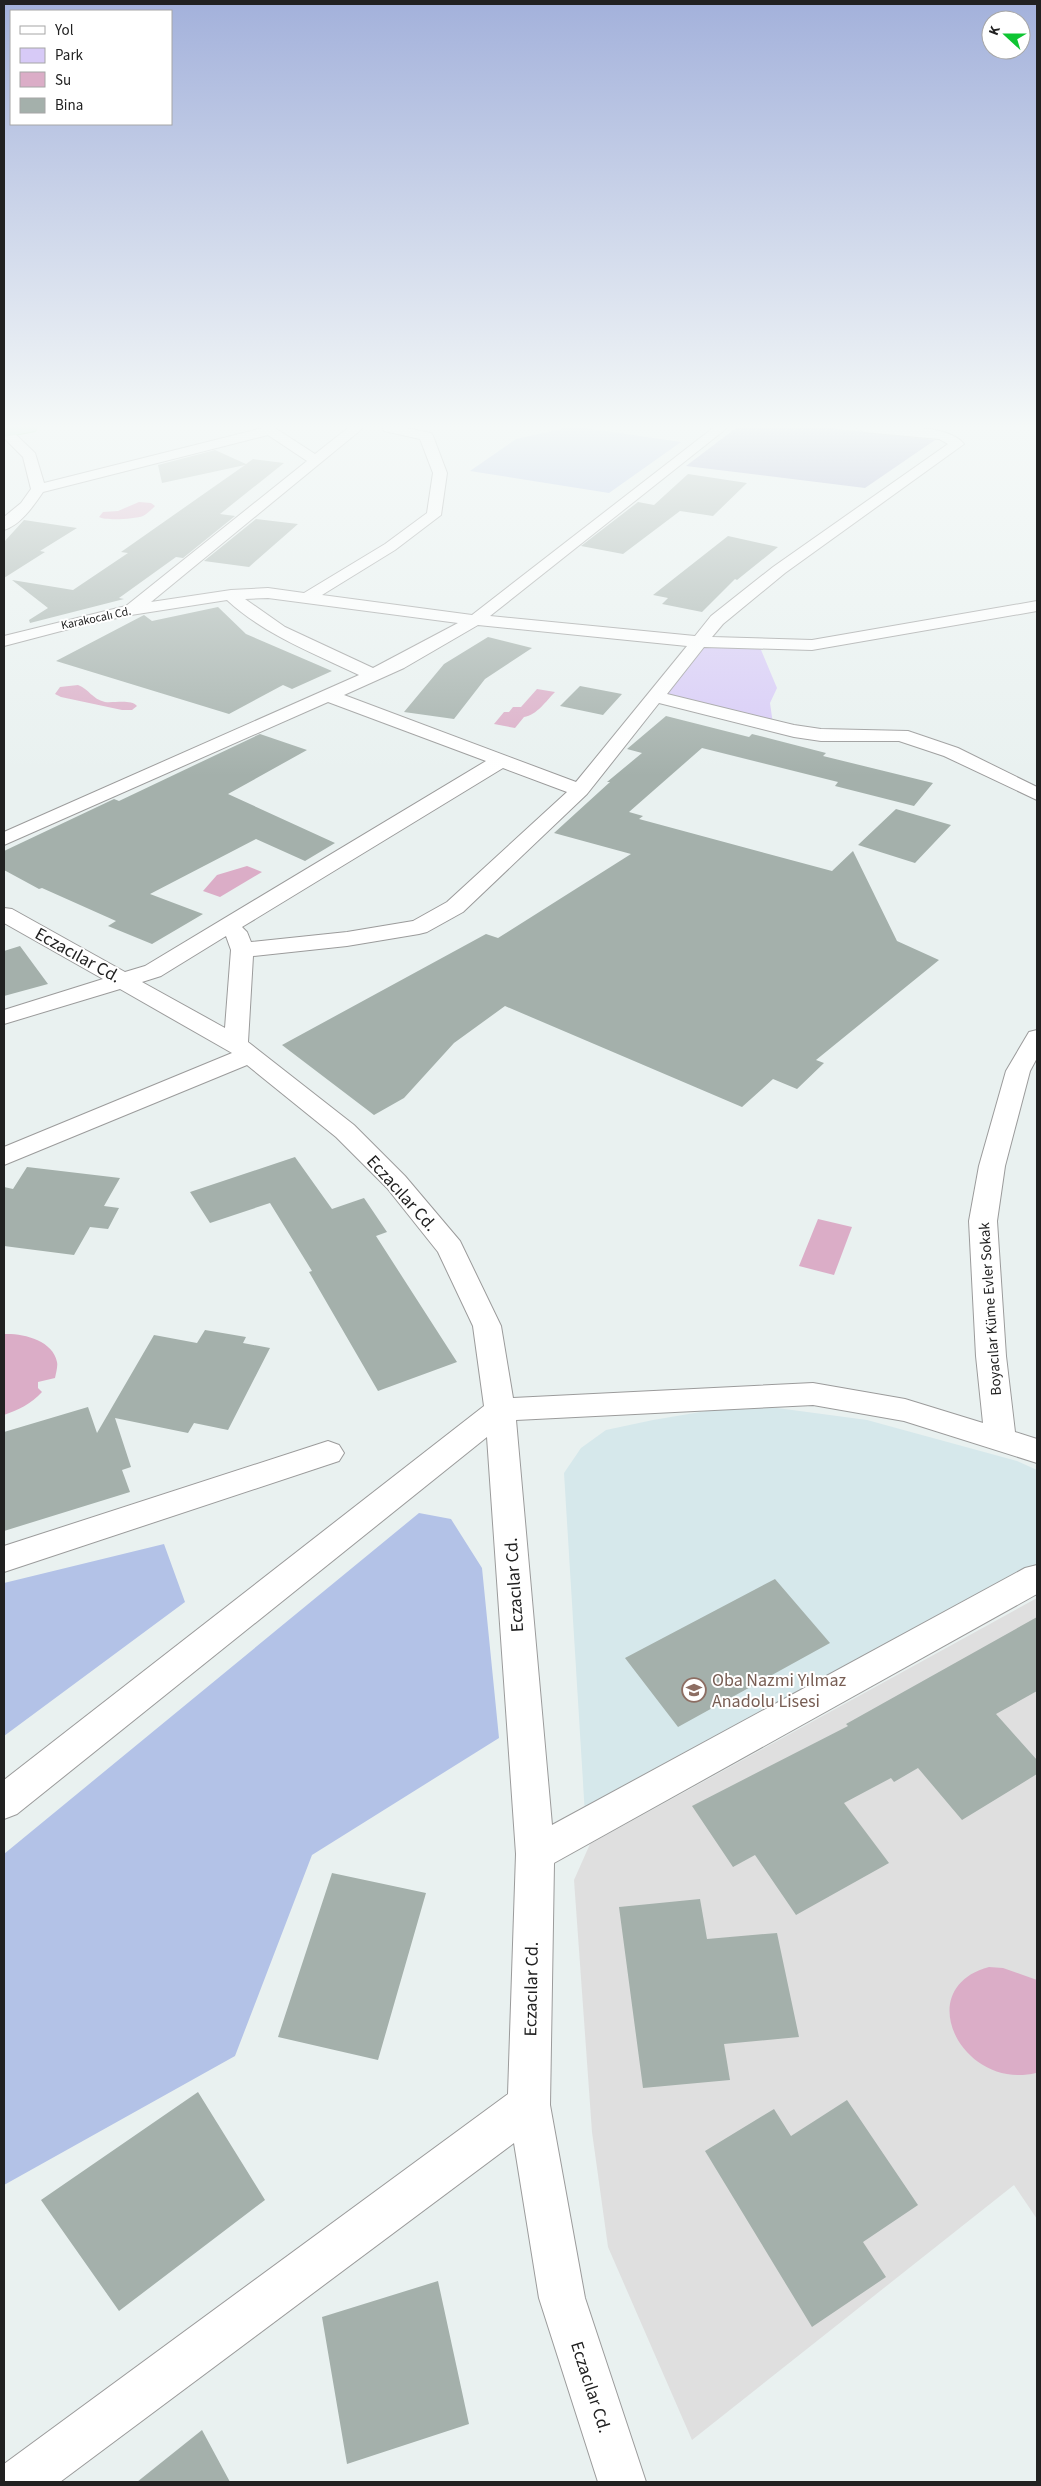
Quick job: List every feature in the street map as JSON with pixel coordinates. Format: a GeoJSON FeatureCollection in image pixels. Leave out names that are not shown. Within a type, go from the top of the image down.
{"type":"FeatureCollection","features":[{"type":"Feature","properties":{"kind":"street"},"geometry":{"type":"LineString","coordinates":[[131,610],[212,544]]}},
{"type":"Feature","properties":{"kind":"street"},"geometry":{"type":"LineString","coordinates":[[308,597],[394,544]]}},
{"type":"Feature","properties":{"kind":"street"},"geometry":{"type":"LineString","coordinates":[[4,839],[330,696],[398,664],[475,620],[572,544]]}},
{"type":"Feature","properties":{"kind":"street"},"geometry":{"type":"LineString","coordinates":[[242,950],[347,939],[419,927],[455,907],[580,790],[717,620],[779,570],[816,544]]}},
{"type":"Feature","properties":{"kind":"street","name":"Karakocalı Cd."},"geometry":{"type":"LineString","coordinates":[[4,641],[82,620],[131,610],[230,596],[268,593],[475,620],[701,642],[812,645],[1037,606]]}},
{"type":"Feature","properties":{"kind":"street"},"geometry":{"type":"LineString","coordinates":[[230,596],[244,610],[271,627],[373,675]]}},
{"type":"Feature","properties":{"kind":"street"},"geometry":{"type":"LineString","coordinates":[[330,696],[580,790]]}},
{"type":"Feature","properties":{"kind":"street"},"geometry":{"type":"LineString","coordinates":[[656,697],[772,727],[812,734],[901,735],[951,752],[1037,794]]}},
{"type":"Feature","properties":{"kind":"street"},"geometry":{"type":"LineString","coordinates":[[4,1018],[153,971],[502,760]]}},
{"type":"Feature","properties":{"kind":"street","name":"Eczacılar Cd."},"geometry":{"type":"LineString","coordinates":[[4,914],[125,981],[242,1050],[345,1131],[396,1182],[450,1248],[487,1326],[500,1410],[535,1854],[529,2105],[562,2298],[622,2482]]}},
{"type":"Feature","properties":{"kind":"street"},"geometry":{"type":"LineString","coordinates":[[4,1157],[242,1050],[242,950],[233,923]]}},
{"type":"Feature","properties":{"kind":"street","name":"Boyacılar Küme Evler Sokak"},"geometry":{"type":"LineString","coordinates":[[1000,1440],[991,1356],[983,1221],[992,1166],[1018,1071],[1037,1037]]}},
{"type":"Feature","properties":{"kind":"street"},"geometry":{"type":"LineString","coordinates":[[4,1802],[500,1410],[813,1394],[905,1410],[1037,1451]]}},
{"type":"Feature","properties":{"kind":"street"},"geometry":{"type":"LineString","coordinates":[[4,1559],[328,1453]]}},
{"type":"Feature","properties":{"kind":"street"},"geometry":{"type":"LineString","coordinates":[[535,1854],[1037,1578]]}},
{"type":"Feature","properties":{"kind":"street"},"geometry":{"type":"LineString","coordinates":[[20,2482],[529,2105]]}},
{"type":"Feature","properties":{"kind":"shaded area","name":"Oba Nazmi Yılmaz Anadolu Lisesi"},"geometry":{"type":"Polygon","coordinates":[[[724,1408],[777,1408],[867,1420],[1017,1461],[1037,1470],[1037,1565],[585,1815],[564,1473],[581,1448],[606,1430],[724,1408]]]}},
{"type":"Feature","properties":{"kind":"shaded area"},"geometry":{"type":"Polygon","coordinates":[[[419,1513],[451,1519],[482,1568],[499,1738],[312,1855],[235,2056],[4,2185],[4,1854],[419,1513]]]}},
{"type":"Feature","properties":{"kind":"shaded area"},"geometry":{"type":"Polygon","coordinates":[[[164,1544],[185,1602],[4,1736],[4,1583],[164,1544]]]}},
{"type":"Feature","properties":{"kind":"shaded area"},"geometry":{"type":"Polygon","coordinates":[[[1037,1598],[1037,2219],[1014,2185],[692,2440],[608,2247],[592,2132],[574,1880],[590,1844],[1037,1598]]]}},
{"type":"Feature","properties":{"kind":"green space"},"geometry":{"type":"Polygon","coordinates":[[[704,644],[759,645],[777,688],[770,703],[773,724],[662,696],[704,644]]]}},
{"type":"Feature","properties":{"kind":"water"},"geometry":{"type":"Polygon","coordinates":[[[78,685],[101,701],[127,702],[137,706],[132,710],[122,710],[61,697],[55,694],[60,687],[78,685]]]}},
{"type":"Feature","properties":{"kind":"water"},"geometry":{"type":"Polygon","coordinates":[[[537,689],[555,692],[537,711],[524,717],[515,728],[494,724],[504,712],[509,712],[513,707],[521,707],[537,689]]]}},
{"type":"Feature","properties":{"kind":"water"},"geometry":{"type":"Polygon","coordinates":[[[247,866],[262,872],[220,897],[203,891],[217,875],[247,866]]]}},
{"type":"Feature","properties":{"kind":"water"},"geometry":{"type":"Polygon","coordinates":[[[818,1219],[852,1227],[834,1275],[799,1266],[818,1219]]]}},
{"type":"Feature","properties":{"kind":"water"},"geometry":{"type":"Polygon","coordinates":[[[4,1334],[28,1337],[43,1343],[54,1354],[57,1365],[55,1378],[38,1382],[38,1388],[42,1392],[38,1396],[24,1406],[4,1415],[4,1334]]]}},
{"type":"Feature","properties":{"kind":"water"},"geometry":{"type":"Polygon","coordinates":[[[989,1967],[1003,1968],[1037,1980],[1036,2073],[1009,2074],[986,2067],[968,2053],[955,2035],[950,2015],[953,1995],[965,1978],[989,1967]]]}},
{"type":"Feature","properties":{"kind":"building"},"geometry":{"type":"Polygon","coordinates":[[[4,544],[51,544],[40,551],[45,552],[4,578],[4,544]]]}},
{"type":"Feature","properties":{"kind":"building"},"geometry":{"type":"Polygon","coordinates":[[[132,544],[200,544],[183,558],[176,557],[119,598],[124,599],[30,623],[29,620],[48,608],[12,580],[73,590],[128,553],[121,552],[132,544]]]}},
{"type":"Feature","properties":{"kind":"building"},"geometry":{"type":"Polygon","coordinates":[[[225,544],[275,544],[249,567],[204,561],[225,544]]]}},
{"type":"Feature","properties":{"kind":"building"},"geometry":{"type":"Polygon","coordinates":[[[584,544],[636,544],[623,554],[581,546],[584,544]]]}},
{"type":"Feature","properties":{"kind":"building"},"geometry":{"type":"Polygon","coordinates":[[[718,544],[764,544],[778,547],[737,580],[735,579],[702,612],[662,604],[668,598],[653,595],[718,544]]]}},
{"type":"Feature","properties":{"kind":"building"},"geometry":{"type":"Polygon","coordinates":[[[218,607],[246,634],[332,671],[292,689],[283,685],[229,714],[56,661],[144,615],[152,621],[218,607]]]}},
{"type":"Feature","properties":{"kind":"building"},"geometry":{"type":"Polygon","coordinates":[[[488,637],[532,648],[485,679],[454,719],[404,712],[444,664],[488,637]]]}},
{"type":"Feature","properties":{"kind":"building"},"geometry":{"type":"Polygon","coordinates":[[[580,686],[622,694],[603,715],[560,706],[580,686]]]}},
{"type":"Feature","properties":{"kind":"building"},"geometry":{"type":"Polygon","coordinates":[[[666,716],[749,737],[752,734],[826,753],[823,756],[933,783],[914,806],[835,786],[838,782],[702,748],[629,812],[643,816],[639,819],[832,871],[853,851],[897,941],[939,960],[816,1060],[824,1063],[797,1089],[773,1079],[742,1107],[505,1006],[454,1043],[404,1098],[374,1115],[282,1045],[486,934],[498,938],[631,854],[554,833],[610,782],[607,782],[642,753],[627,749],[666,716]]]}},
{"type":"Feature","properties":{"kind":"building"},"geometry":{"type":"Polygon","coordinates":[[[260,734],[307,750],[228,794],[335,843],[305,861],[256,839],[150,894],[203,914],[152,944],[108,926],[116,921],[42,888],[39,889],[4,870],[4,851],[114,799],[119,801],[260,734]]]}},
{"type":"Feature","properties":{"kind":"building"},"geometry":{"type":"Polygon","coordinates":[[[896,809],[951,825],[915,863],[858,845],[896,809]]]}},
{"type":"Feature","properties":{"kind":"building"},"geometry":{"type":"Polygon","coordinates":[[[20,946],[48,984],[4,996],[4,951],[20,946]]]}},
{"type":"Feature","properties":{"kind":"building"},"geometry":{"type":"Polygon","coordinates":[[[295,1157],[332,1209],[364,1198],[387,1232],[376,1236],[457,1362],[378,1391],[309,1272],[312,1271],[270,1203],[210,1223],[190,1192],[295,1157]]]}},
{"type":"Feature","properties":{"kind":"building"},"geometry":{"type":"Polygon","coordinates":[[[27,1167],[120,1178],[104,1206],[119,1208],[108,1229],[90,1227],[74,1255],[4,1246],[4,1187],[13,1189],[27,1167]]]}},
{"type":"Feature","properties":{"kind":"building"},"geometry":{"type":"Polygon","coordinates":[[[205,1330],[246,1337],[243,1343],[270,1348],[228,1430],[194,1423],[188,1433],[115,1418],[131,1467],[122,1470],[130,1492],[4,1531],[4,1432],[88,1407],[97,1433],[154,1335],[197,1343],[205,1330]]]}},
{"type":"Feature","properties":{"kind":"building"},"geometry":{"type":"Polygon","coordinates":[[[775,1579],[830,1643],[678,1727],[625,1658],[775,1579]]]}},
{"type":"Feature","properties":{"kind":"building"},"geometry":{"type":"Polygon","coordinates":[[[1037,1617],[1037,1691],[996,1714],[1037,1760],[1037,1774],[962,1820],[918,1768],[894,1782],[891,1778],[844,1803],[889,1863],[796,1915],[755,1855],[733,1867],[692,1806],[848,1726],[846,1724],[1037,1617]]]}},
{"type":"Feature","properties":{"kind":"building"},"geometry":{"type":"Polygon","coordinates":[[[332,1873],[426,1893],[378,2060],[278,2037],[332,1873]]]}},
{"type":"Feature","properties":{"kind":"building"},"geometry":{"type":"Polygon","coordinates":[[[700,1899],[707,1939],[777,1933],[799,2037],[724,2044],[730,2080],[643,2088],[619,1907],[700,1899]]]}},
{"type":"Feature","properties":{"kind":"building"},"geometry":{"type":"Polygon","coordinates":[[[198,2092],[265,2200],[119,2311],[41,2200],[198,2092]]]}},
{"type":"Feature","properties":{"kind":"building"},"geometry":{"type":"Polygon","coordinates":[[[847,2100],[918,2205],[863,2242],[886,2277],[812,2327],[705,2151],[774,2109],[791,2136],[847,2100]]]}},
{"type":"Feature","properties":{"kind":"building"},"geometry":{"type":"Polygon","coordinates":[[[438,2281],[469,2424],[347,2464],[322,2317],[438,2281]]]}},
{"type":"Feature","properties":{"kind":"building"},"geometry":{"type":"Polygon","coordinates":[[[202,2430],[230,2482],[137,2482],[202,2430]]]}},
{"type":"Feature","properties":{"kind":"place","name":"Oba Nazmi Yılmaz Anadolu Lisesi"},"geometry":{"type":"Point","coordinates":[694,1690]}}]}
